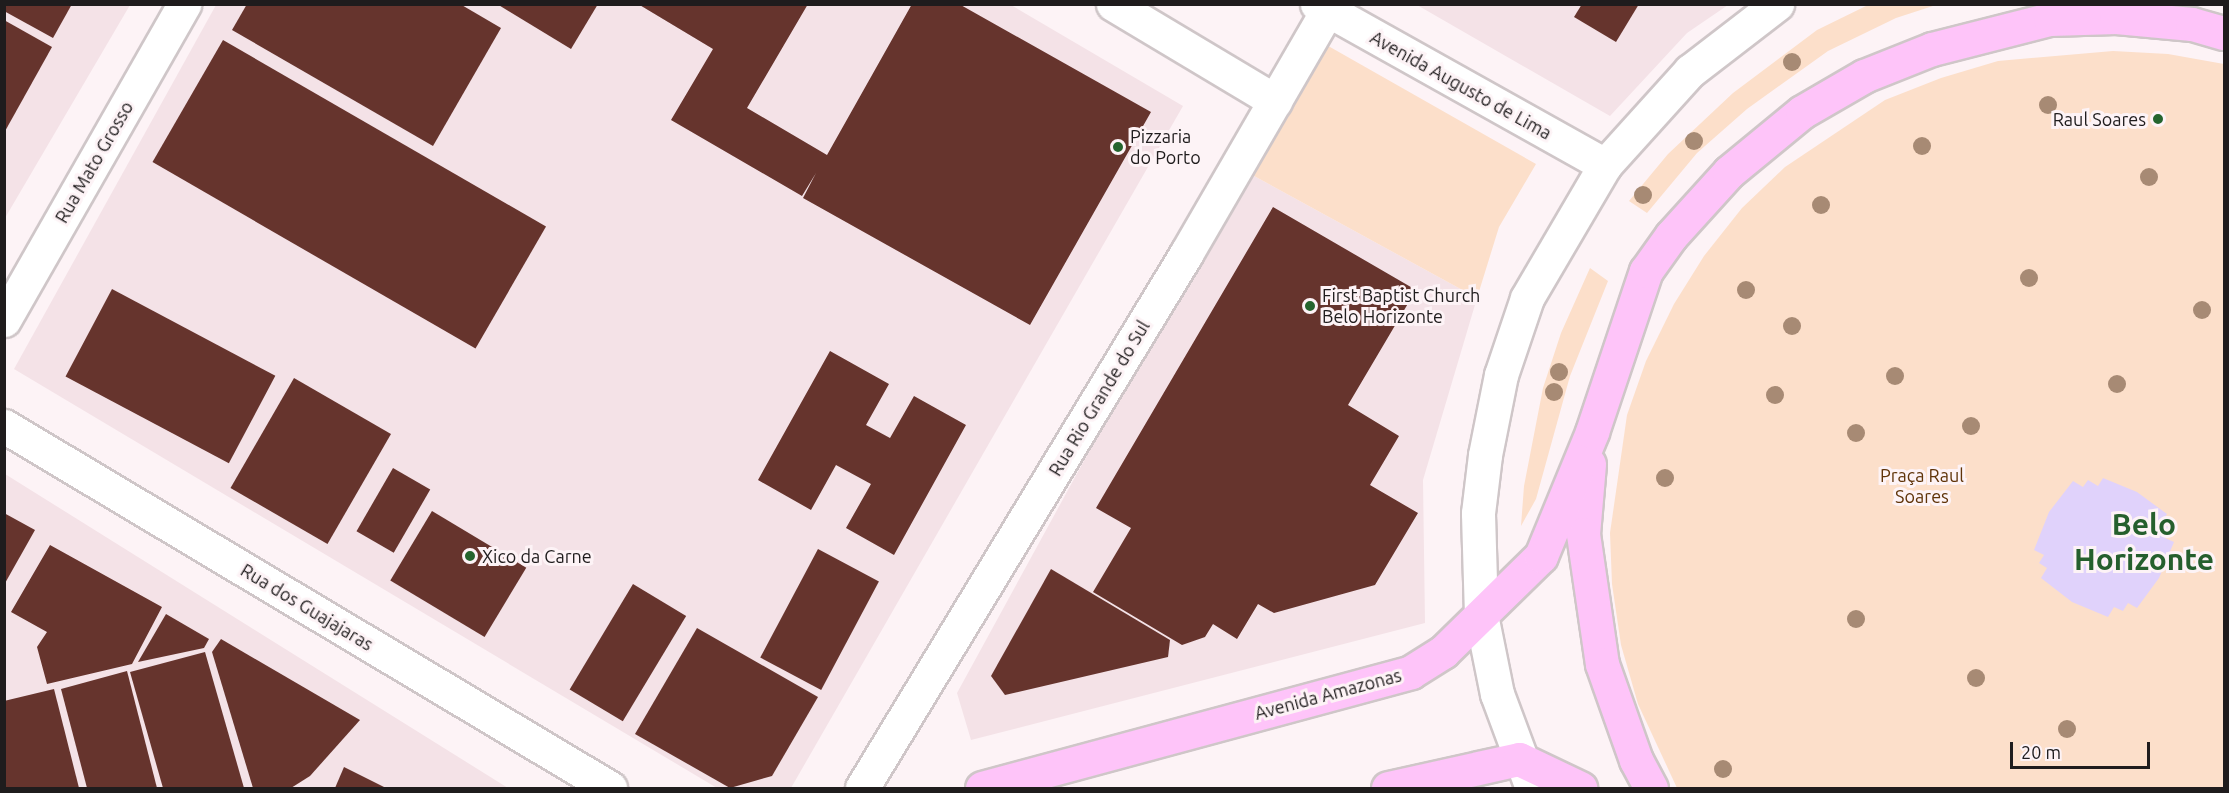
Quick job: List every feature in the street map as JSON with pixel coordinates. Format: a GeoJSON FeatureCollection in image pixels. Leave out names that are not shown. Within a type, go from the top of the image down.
{"type":"FeatureCollection","features":[{"type":"Feature","properties":{"kind":"main road"},"geometry":{"type":"LineString","coordinates":[[1651,789],[1636,760],[1602,664],[1584,534],[1592,432],[1646,270],[1671,236],[1729,172],[1802,112],[1864,76],[1932,49],[2050,19],[2116,17],[2192,24],[2224,33]]}},
{"type":"Feature","properties":{"kind":"main road","name":"Avenida Amazonas"},"geometry":{"type":"LineString","coordinates":[[982,789],[1411,672],[1443,652],[1541,556],[1592,432]]}},
{"type":"Feature","properties":{"kind":"main road"},"geometry":{"type":"LineString","coordinates":[[1388,789],[1525,774],[1580,789]]}},
{"type":"Feature","properties":{"kind":"street","name":"Rua Mato Grosso"},"geometry":{"type":"LineString","coordinates":[[4,320],[184,4]]}},
{"type":"Feature","properties":{"kind":"street"},"geometry":{"type":"LineString","coordinates":[[1113,4],[1275,101]]}},
{"type":"Feature","properties":{"kind":"street"},"geometry":{"type":"LineString","coordinates":[[1525,774],[1497,694],[1481,615],[1478,513],[1485,455],[1502,375],[1527,298],[1605,165],[1690,71],[1777,4]]}},
{"type":"Feature","properties":{"kind":"street","name":"Rua Rio Grande do Sul"},"geometry":{"type":"LineString","coordinates":[[862,789],[1275,101],[1325,6]]}},
{"type":"Feature","properties":{"kind":"street","name":"Avenida Augusto de Lima"},"geometry":{"type":"LineString","coordinates":[[1325,6],[1605,165]]}},
{"type":"Feature","properties":{"kind":"street","name":"Rua dos Guajajaras"},"geometry":{"type":"LineString","coordinates":[[4,426],[610,789]]}},
{"type":"Feature","properties":{"kind":"shaded area"},"geometry":{"type":"Polygon","coordinates":[[[5,5],[130,5],[5,218],[5,5]]]}},
{"type":"Feature","properties":{"kind":"shaded area"},"geometry":{"type":"Polygon","coordinates":[[[216,5],[1011,5],[1183,106],[791,788],[717,788],[14,369],[216,5]]]}},
{"type":"Feature","properties":{"kind":"shaded area"},"geometry":{"type":"Polygon","coordinates":[[[1417,5],[1728,5],[1687,33],[1610,116],[1417,5]]]}},
{"type":"Feature","properties":{"kind":"shaded area"},"geometry":{"type":"Polygon","coordinates":[[[1243,170],[1477,298],[1423,480],[1425,623],[971,740],[957,693],[1243,170]]]}},
{"type":"Feature","properties":{"kind":"shaded area"},"geometry":{"type":"Polygon","coordinates":[[[5,474],[508,788],[5,788],[5,474]]]}},
{"type":"Feature","properties":{"kind":"shaded area"},"geometry":{"type":"Polygon","coordinates":[[[2103,478],[2137,492],[2167,514],[2161,523],[2170,528],[2165,538],[2174,542],[2159,578],[2137,608],[2128,603],[2123,611],[2114,607],[2108,617],[2072,602],[2041,578],[2047,568],[2039,563],[2044,555],[2034,550],[2049,512],[2073,481],[2083,487],[2088,480],[2098,486],[2103,478]]]}},
{"type":"Feature","properties":{"kind":"green space"},"geometry":{"type":"Polygon","coordinates":[[[1868,5],[1936,5],[1896,18],[1828,51],[1747,109],[1697,153],[1647,213],[1629,201],[1668,154],[1733,93],[1817,30],[1868,5]]]}},
{"type":"Feature","properties":{"kind":"green space"},"geometry":{"type":"Polygon","coordinates":[[[1323,43],[1536,164],[1499,227],[1477,298],[1243,170],[1323,43]]]}},
{"type":"Feature","properties":{"kind":"green space","name":"Praça Raul Soares"},"geometry":{"type":"Polygon","coordinates":[[[2113,51],[2168,54],[2224,64],[2224,788],[1677,788],[1638,704],[1621,645],[1612,584],[1610,533],[1627,415],[1646,361],[1674,304],[1704,256],[1742,208],[1785,167],[1885,100],[1941,78],[1998,61],[2113,51]]]}},
{"type":"Feature","properties":{"kind":"green space"},"geometry":{"type":"Polygon","coordinates":[[[1590,268],[1608,281],[1570,376],[1536,499],[1521,526],[1524,486],[1543,388],[1561,333],[1590,268]]]}},
{"type":"Feature","properties":{"kind":"building"},"geometry":{"type":"Polygon","coordinates":[[[4,4],[72,4],[53,38],[4,11],[4,4]]]}},
{"type":"Feature","properties":{"kind":"building"},"geometry":{"type":"Polygon","coordinates":[[[247,4],[460,4],[501,28],[433,146],[232,30],[247,4]]]}},
{"type":"Feature","properties":{"kind":"building"},"geometry":{"type":"Polygon","coordinates":[[[497,4],[598,4],[571,49],[497,4]]]}},
{"type":"Feature","properties":{"kind":"building"},"geometry":{"type":"Polygon","coordinates":[[[638,4],[808,4],[747,108],[827,155],[912,4],[959,4],[1151,112],[1030,325],[803,198],[816,173],[802,196],[671,120],[713,49],[638,4]]]}},
{"type":"Feature","properties":{"kind":"building"},"geometry":{"type":"Polygon","coordinates":[[[1582,4],[1639,4],[1616,42],[1574,17],[1582,4]]]}},
{"type":"Feature","properties":{"kind":"building"},"geometry":{"type":"Polygon","coordinates":[[[4,20],[52,47],[4,133],[4,20]]]}},
{"type":"Feature","properties":{"kind":"building"},"geometry":{"type":"Polygon","coordinates":[[[223,40],[546,226],[476,349],[152,162],[223,40]]]}},
{"type":"Feature","properties":{"kind":"building"},"geometry":{"type":"Polygon","coordinates":[[[1273,207],[1416,290],[1348,405],[1399,436],[1370,485],[1418,513],[1375,585],[1274,613],[1258,604],[1237,639],[1213,624],[1205,637],[1182,645],[1093,592],[1131,528],[1096,508],[1273,207]]]}},
{"type":"Feature","properties":{"kind":"building"},"geometry":{"type":"Polygon","coordinates":[[[112,289],[275,376],[229,463],[66,376],[112,289]]]}},
{"type":"Feature","properties":{"kind":"building"},"geometry":{"type":"Polygon","coordinates":[[[830,351],[889,384],[866,425],[890,438],[914,396],[966,425],[894,555],[846,528],[871,484],[836,465],[811,510],[758,480],[830,351]]]}},
{"type":"Feature","properties":{"kind":"building"},"geometry":{"type":"Polygon","coordinates":[[[294,378],[391,434],[327,544],[230,488],[294,378]]]}},
{"type":"Feature","properties":{"kind":"building"},"geometry":{"type":"Polygon","coordinates":[[[393,468],[430,490],[394,553],[356,531],[393,468]]]}},
{"type":"Feature","properties":{"kind":"building"},"geometry":{"type":"Polygon","coordinates":[[[432,511],[526,568],[485,637],[390,580],[432,511]]]}},
{"type":"Feature","properties":{"kind":"building"},"geometry":{"type":"Polygon","coordinates":[[[4,513],[35,530],[4,585],[4,513]]]}},
{"type":"Feature","properties":{"kind":"building"},"geometry":{"type":"Polygon","coordinates":[[[50,545],[162,607],[132,664],[47,684],[37,647],[47,632],[11,612],[50,545]]]}},
{"type":"Feature","properties":{"kind":"building"},"geometry":{"type":"Polygon","coordinates":[[[818,549],[879,581],[821,690],[760,658],[818,549]]]}},
{"type":"Feature","properties":{"kind":"building"},"geometry":{"type":"Polygon","coordinates":[[[1051,569],[1170,640],[1168,657],[1005,695],[991,676],[1051,569]]]}},
{"type":"Feature","properties":{"kind":"building"},"geometry":{"type":"Polygon","coordinates":[[[633,584],[686,616],[623,721],[570,689],[633,584]]]}},
{"type":"Feature","properties":{"kind":"building"},"geometry":{"type":"Polygon","coordinates":[[[166,614],[209,639],[204,648],[138,662],[166,614]]]}},
{"type":"Feature","properties":{"kind":"building"},"geometry":{"type":"Polygon","coordinates":[[[697,628],[818,697],[772,776],[730,788],[635,734],[697,628]]]}},
{"type":"Feature","properties":{"kind":"building"},"geometry":{"type":"Polygon","coordinates":[[[221,639],[360,720],[310,776],[291,788],[253,788],[212,652],[221,639]]]}},
{"type":"Feature","properties":{"kind":"building"},"geometry":{"type":"Polygon","coordinates":[[[205,652],[244,788],[163,788],[130,672],[205,652]]]}},
{"type":"Feature","properties":{"kind":"building"},"geometry":{"type":"Polygon","coordinates":[[[127,671],[157,788],[87,788],[61,689],[127,671]]]}},
{"type":"Feature","properties":{"kind":"building"},"geometry":{"type":"Polygon","coordinates":[[[54,689],[79,788],[4,788],[4,701],[54,689]]]}},
{"type":"Feature","properties":{"kind":"building"},"geometry":{"type":"Polygon","coordinates":[[[344,767],[386,788],[335,788],[344,767]]]}},
{"type":"Feature","properties":{"kind":"place","name":"Raul Soares"},"geometry":{"type":"Point","coordinates":[2158,119]}},
{"type":"Feature","properties":{"kind":"place","name":"Pizzaria do Porto"},"geometry":{"type":"Point","coordinates":[1118,147]}},
{"type":"Feature","properties":{"kind":"place","name":"First Baptist Church Belo Horizonte"},"geometry":{"type":"Point","coordinates":[1310,306]}},
{"type":"Feature","properties":{"kind":"place","name":"Xico da Carne"},"geometry":{"type":"Point","coordinates":[470,556]}},
{"type":"Feature","properties":{"kind":"district","name":"Belo Horizonte"},"geometry":{"type":"Point","coordinates":[2144,541]}}]}
